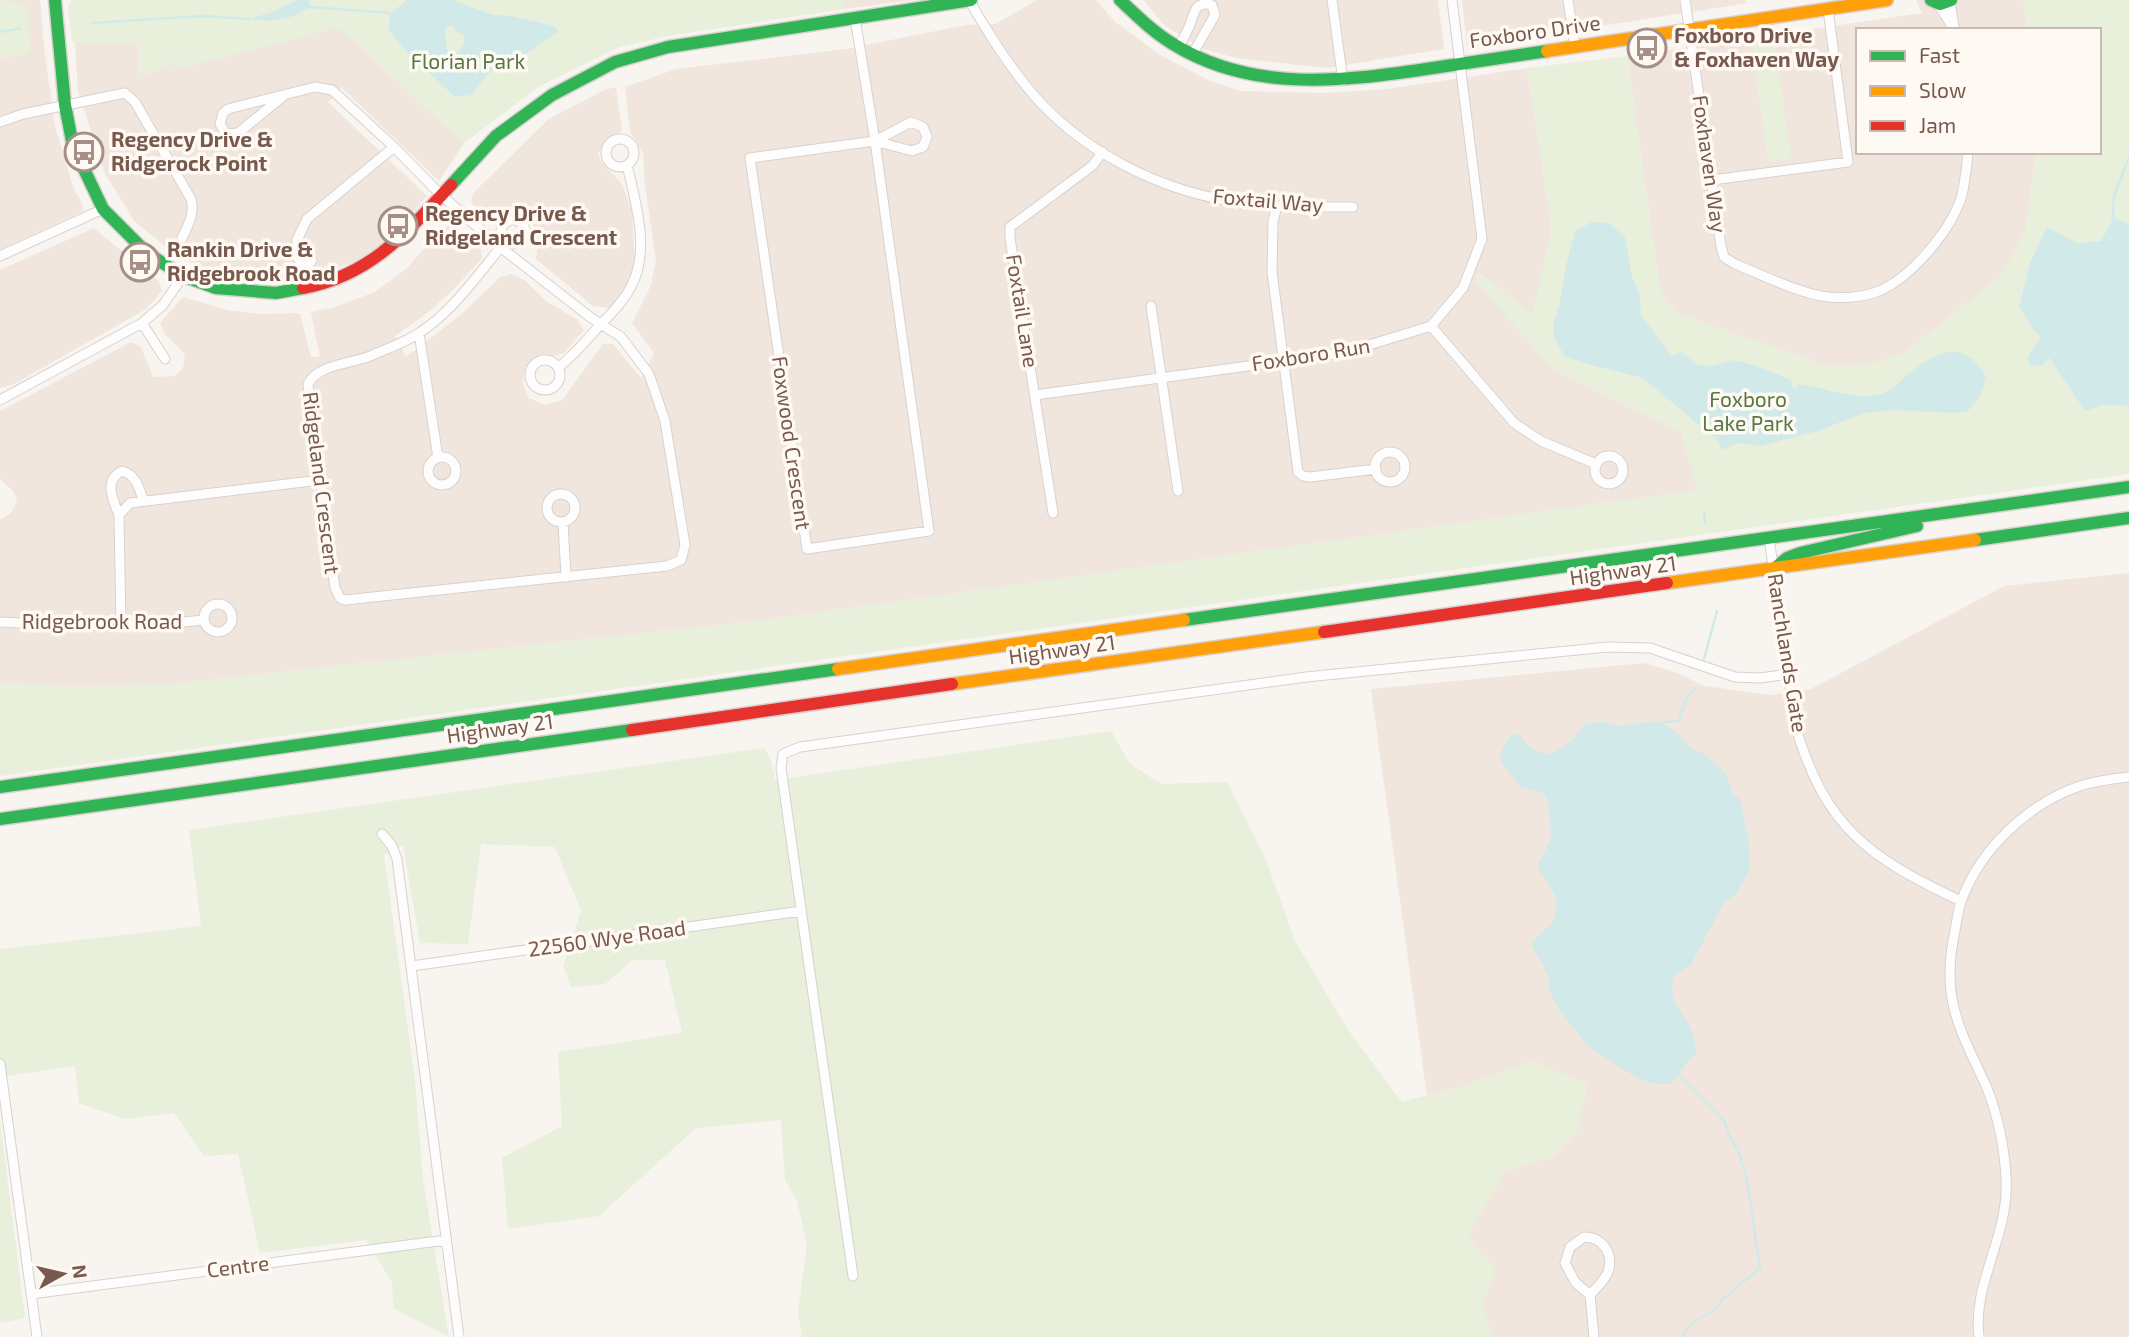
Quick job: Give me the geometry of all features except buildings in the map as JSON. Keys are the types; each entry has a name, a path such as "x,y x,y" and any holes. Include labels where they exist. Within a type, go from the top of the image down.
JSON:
{"main road":[{"path":"55,0 65,105 73,146 103,209 147,253 183,276 216,288 247,292 292,291 325,284 358,270 389,249 496,136 552,95 615,62 668,47 970,0"},
{"name":"Foxboro Drive","path":"1120,0 1136,18 1192,55 1233,72 1299,82 1343,81 1887,0"},
{"name":"Highway 21","path":"0,787 2129,487"},
{"path":"1774,569 1800,552 1919,525 1962,511"},
{"name":"Highway 21","path":"0,819 2129,518"}],"street":[{"name":"Foxtail Way","path":"970,0 995,45 1033,94 1052,114 1102,152 1151,178 1230,201 1277,206 1353,208"},
{"path":"1332,0 1343,81"},
{"path":"1452,0 1482,239 1464,288 1432,326 1514,423 1541,441 1596,464"},
{"path":"1568,0 1575,46"},
{"name":"Foxhaven Way","path":"1685,0 1724,257 1735,264 1821,296 1850,298 1879,291 1902,277 1925,256 1951,222 1961,196 1968,154"},
{"path":"1943,1 1954,28"},
{"path":"1178,48 1195,7 1207,2 1212,5 1215,15 1192,55"},
{"path":"1712,180 1848,162 1828,9"},
{"name":"Foxwood Crescent","path":"855,18 874,141 929,531 807,548 750,158 874,141"},
{"name":"Ridgeland Crescent","path":"286,94 239,133 226,134 219,124 223,113 228,109 286,94 315,87 332,90 394,146 441,195 601,324 621,337 649,374 665,421 685,545 681,560 675,564 345,600 340,598 335,588 320,480 308,384 311,377 321,371 369,357 419,333 451,306 503,245"},
{"path":"0,122 125,93 135,102 191,199 194,208 182,238"},
{"path":"911,122 923,127 927,137 923,147 912,151 874,141 911,122"},
{"path":"297,240 307,219 394,146"},
{"name":"Foxtail Lane","path":"1053,513 1010,227 1092,166 1102,152"},
{"path":"558,368 581,349 630,290 640,260 638,213 627,165"},
{"path":"1277,206 1273,220 1272,272 1298,472 1310,477 1376,469"},
{"path":"0,256 103,209"},
{"path":"0,400 142,323 163,304 183,276"},
{"path":"1151,306 1178,491"},
{"path":"142,323 164,359"},
{"name":"Foxboro Run","path":"1035,395 1343,353 1432,326"},
{"path":"419,333 438,458"},
{"path":"121,626 119,515 111,489 114,474 121,471 130,473 143,499"},
{"path":"119,515 130,503 143,499 320,480"},
{"path":"563,523 566,577"},
{"name":"Ranchlands Gate","path":"1769,538 1796,728 1818,786 1836,814 1863,845 1900,871 1961,901"},
{"name":"Ridgebrook Road","path":"0,622 121,626 204,620"},
{"path":"853,1276 781,768 783,754 800,747 1306,677 1608,646 1650,648 1735,677 1760,678 1789,674"},
{"path":"1979,1337 1979,1302 2006,1209 2006,1177 2001,1135 1988,1090 1968,1048 1952,1001 1951,952 1961,901 1992,850 2015,824 2034,809 2075,788 2129,776"},
{"path":"382,834 392,846 397,859 459,1337"},
{"name":"22560 Wye Road","path":"412,966 802,911"},
{"path":"0,1065 5,1144 37,1337"},
{"path":"1590,1295 1607,1275 1610,1261 1604,1244 1593,1237 1584,1237 1570,1247 1565,1263 1575,1282 1590,1295 1594,1337"},
{"name":"Centre","path":"31,1294 446,1240"}],"shaded area":[{"path":"0,0 40,0 55,126 83,211 0,250"},
{"path":"843,0 914,0 844,9"},
{"path":"1037,0 1096,0 1115,22 1162,56 1208,80 1240,91 1326,93 1387,89 1527,68 1552,229 1533,315 1479,273 1553,369 1681,432 1698,490 757,621 170,684 78,687 0,682 0,520 11,513 17,502 13,491 0,479 0,411 131,342 141,347 153,377 175,376 183,368 185,355 165,334 160,323 183,297 228,310 259,314 300,313 311,357 320,357 311,312 335,307 375,292 406,269 434,237 449,225 480,245 482,258 449,294 395,336 406,357 463,313 500,277 512,274 524,280 546,301 578,320 584,330 563,354 536,359 525,367 523,385 529,398 545,405 562,400 603,344 613,344 641,378 654,353 632,323 651,285 656,259 645,186 643,152 630,132 625,87 676,69 846,49 966,25 996,24"},
{"path":"1143,0 1438,0 1444,49 1326,68 1236,58 1203,49 1165,26"},
{"path":"1462,0 1745,0 1746,3 1768,0 1467,47"},
{"path":"1916,0 2023,0 2028,28 1856,28 1856,154 2036,154 2026,229 2004,274 1905,353 1867,366 1824,365 1678,314 1660,291 1627,56 1922,13"},
{"path":"338,27 464,143 439,181 342,88 328,102 427,196 391,239 355,261 308,280 280,282 245,279 197,266 166,247 135,222 105,174 78,91 75,43 138,44 139,72 176,61 179,68"},
{"path":"616,87 622,131 608,140 598,154 602,163 622,184 632,211 635,266 625,291 610,308 593,306 536,259 538,240 533,224 522,214 507,215 496,222 484,218 471,202 473,193 549,119 604,90"},
{"path":"94,228 159,282 162,291 146,309 14,384 0,388 0,270"},
{"path":"2129,573 2129,1337 1460,1337 1371,689 1644,663 1672,671 1705,686 1771,695 1811,689 2004,586"}],"green space":[{"path":"0,0 28,5 30,53 0,59"},
{"name":"Florian Park","path":"71,0 843,0 844,9 667,36 617,48 540,86 464,143 338,27 179,68 176,62 144,76 139,72 138,44 72,41 68,7"},
{"name":"Foxboro Lake Park","path":"2023,0 2129,0 2129,224 2113,218 2101,241 2077,243 2030,263 2019,306 2033,330 2041,337 2027,358 2049,358 2085,411 2103,405 2129,406 2129,474 0,776 0,682 78,687 170,684 757,621 1697,490 1681,432 1553,369 1475,281 1478,273 1533,314 1552,229 1527,68 1627,56 1660,291 1678,314 1824,365 1867,366 1905,353 2004,274 2026,229 2036,154 2101,154 2101,28 2028,28"},
{"path":"1774,35 1791,159 1768,162 1751,38"},
{"path":"1111,731 1130,764 1161,784 1227,782 1266,860 1295,941 1346,1027 1402,1102 1466,1085 1532,1061 1588,1084 1577,1132 1552,1158 1505,1171 1468,1236 1496,1271 1483,1303 1492,1337 802,1337 798,1312 807,1245 797,1200 785,1181 781,1120 696,1128 599,1216 508,1229 502,1158 562,1126 558,1052 682,1033 665,960 633,960 605,984 571,987 563,966 581,911 555,847 481,844 468,944 420,943 403,845 384,855 415,1080 423,1180 449,1337 393,1308 392,1282 366,1240 260,1253 238,1154 204,1156 174,1113 125,1119 79,1103 75,1066 0,1077 0,949 201,926 189,830 764,748 771,760 775,780"},
{"path":"0,1120 25,1318 0,1323"}],"water":[{"path":"298,0 310,0 309,7 296,15 265,21 249,19 272,12"},
{"path":"407,0 453,0 493,15 512,16 554,26 558,32 524,55 501,59 471,95 455,97 405,50 388,29 391,13","holes":["448,26 453,26 458,33 463,34 465,42 458,52 453,54 447,49 445,30"]},
{"path":"2113,218 2129,224 2129,406 2103,405 2085,411 2049,358 2042,365 2030,366 2027,358 2041,337 2033,330 2019,306 2030,263 2047,227 2077,243 2101,241"},
{"path":"1592,222 1609,223 1625,237 1632,277 1640,296 1641,315 1672,356 1681,352 1698,365 1712,366 1733,360 1754,365 1791,380 1792,388 1798,387 1799,384 1870,396 1885,392 1932,358 1952,352 1961,353 1978,365 1986,377 1981,394 1968,411 1954,413 1894,410 1864,413 1818,431 1760,446 1737,443 1722,450 1718,441 1643,378 1564,356 1554,337 1553,324 1575,231"},
{"path":"1603,722 1618,726 1647,722 1663,724 1677,733 1692,749 1703,753 1726,774 1733,794 1741,801 1749,844 1749,872 1734,896 1724,903 1690,966 1674,975 1674,998 1691,1030 1696,1055 1688,1061 1671,1084 1656,1084 1639,1079 1592,1050 1560,1012 1548,988 1549,977 1531,944 1551,924 1556,908 1554,894 1537,867 1551,838 1548,800 1543,793 1521,788 1500,760 1502,752 1507,740 1518,733 1536,751 1554,752 1570,742 1586,723"}],"waterway":[{"path":"309,7 391,13"},
{"path":"92,23 202,16 249,19"},
{"path":"0,32 21,28"},
{"path":"2113,218 2114,196 2129,157"},
{"path":"1704,513 1705,523"},
{"path":"1704,659 1717,611"},
{"path":"1654,723 1679,721 1687,697 1695,688"},
{"path":"1677,1073 1724,1120 1738,1150 1747,1179 1760,1268 1723,1299 1712,1312 1696,1320 1683,1337"}],"traffic: fast":[{"path":"55,0 65,105 73,146 103,209 147,253 183,276 216,288 276,293 303,288"},
{"path":"451,185 496,136 552,95 615,62 668,47 971,0"},
{"path":"1120,0 1173,44 1233,70 1265,76 1296,79 1361,77 1547,51"},
{"path":"1931,0 1940,4 1951,0"},
{"path":"1184,620 2129,487"},
{"path":"1975,540 2129,518"},
{"path":"1774,569 1787,558 1800,553 1917,526"},
{"path":"0,787 838,669"},
{"path":"0,819 632,730"}],"traffic: slow":[{"path":"1547,51 1887,0"},
{"path":"1667,583 1975,540"},
{"path":"838,669 1184,620"},
{"path":"952,684 1324,632"}],"traffic: jam":[{"path":"303,288 327,282 368,263 403,235 451,185"},
{"path":"1324,632 1667,583"},
{"path":"632,730 952,684"}],"place":[{"name":"Foxboro Drive & Foxhaven Way","path":"1647,48"},
{"name":"Regency Drive & Ridgerock Point","path":"84,152"},
{"name":"Regency Drive & Ridgeland Crescent","path":"398,226"},
{"name":"Rankin Drive & Ridgebrook Road","path":"140,262"}]}
